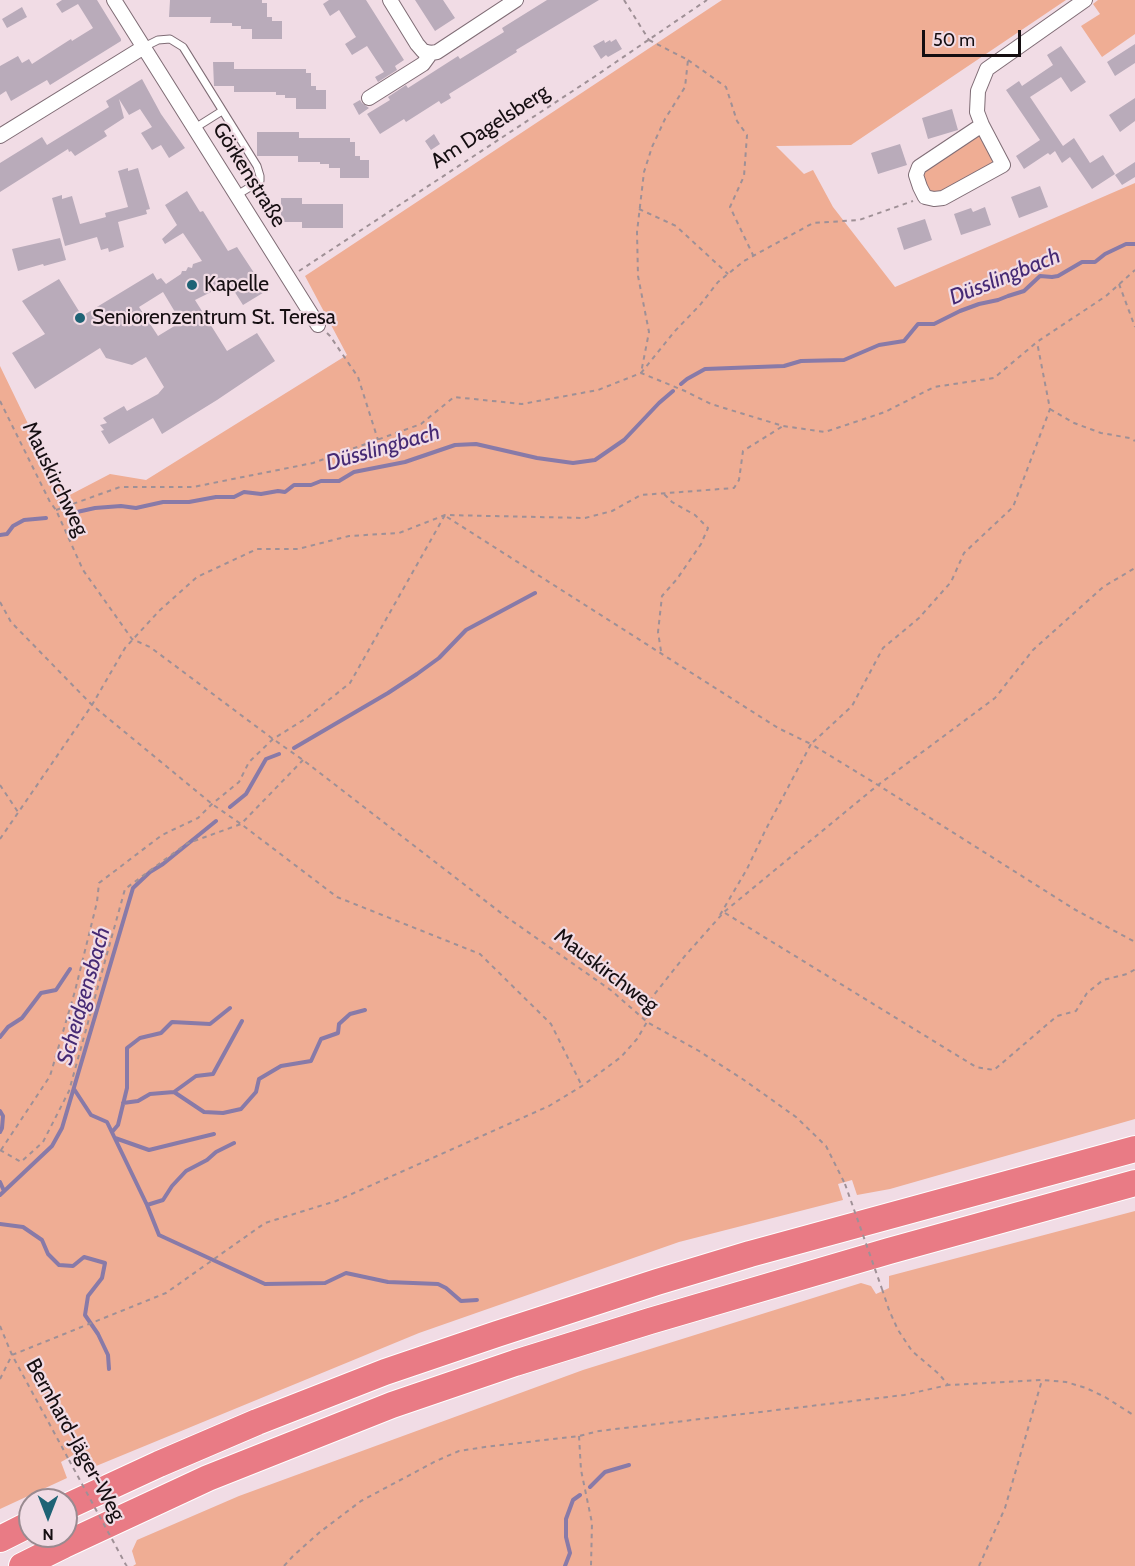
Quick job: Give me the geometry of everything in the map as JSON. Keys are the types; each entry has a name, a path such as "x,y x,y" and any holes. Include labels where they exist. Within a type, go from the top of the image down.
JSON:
{"highway":[{"path":"78,1501 257,1422 385,1372 497,1334 750,1254 1135,1149"},
{"path":"22,1566 208,1478 403,1401 650,1321 889,1251 1135,1183"},
{"path":"0,1539 18,1530"}],"street":[{"name":"Görkenstraße","path":"114,0 318,326"},
{"path":"390,0 417,44 423,51 431,53 437,52 516,0"},
{"path":"981,125 919,167 916,175 925,197 934,200 943,198 1003,165 981,125 977,112 978,91 987,69 1085,0"},
{"path":"0,136 144,47"},
{"path":"369,98 423,64 431,53"}],"lane":[{"path":"144,47 158,40 170,39 183,47 261,176 261,181 237,195"},
{"path":"195,128 222,111"}],"path":[{"path":"624,0 649,40 688,60 726,87 737,121 747,135 744,176 730,207 753,256"},
{"name":"Am Dagelsberg","path":"288,277 649,40 706,0"},
{"path":"641,373 648,332 638,276 637,231 644,172 651,147 685,87 688,60"},
{"path":"56,510 120,487 193,487 313,463 421,424 454,397 522,404 598,390 641,373 717,282 753,256 813,223 859,220 925,197"},
{"path":"639,209 676,226 728,274"},
{"path":"641,373 711,404 783,426 825,432 885,412 934,387 994,378 1037,342 1106,296 1135,270"},
{"path":"1119,284 1135,327"},
{"path":"318,326 330,336 358,377 378,440"},
{"path":"717,921 747,869 811,744 852,706 883,648 919,618 951,582 964,553 1013,507 1050,409 1037,342"},
{"name":"Mauskirchweg","path":"0,401 56,510 83,570 132,639 150,647 303,760 505,916 612,992 647,1022 699,1051 796,1117 826,1146 845,1184 898,1330 912,1351 939,1374 948,1385"},
{"path":"1050,409 1074,423 1101,433 1135,441"},
{"path":"0,839 92,705 125,648 159,611 197,577 257,549 298,549 349,536 399,533 445,515 585,518 612,511 641,495 735,488 739,480 743,451 783,426"},
{"path":"661,653 658,632 663,596 702,544 708,528 695,515 672,502 664,494"},
{"path":"445,515 778,728 811,744 1074,909 1135,942"},
{"path":"303,760 241,824 186,844 125,889 69,1091 43,1142 21,1162 0,1150 50,1076 75,991 97,902 99,883 162,835 198,818 239,782 249,762 273,739 305,719 350,683 445,515"},
{"path":"0,1379 12,1355 166,1293 265,1223 336,1201 549,1106 582,1086 621,1057 637,1039 647,1022 646,1011 653,996 724,912 878,785 995,698 1033,650 1103,587 1135,568"},
{"path":"0,602 11,622 92,705 212,804 337,897 480,954 551,1023 582,1086"},
{"path":"0,785 18,812"},
{"path":"724,912 976,1067 994,1070 1057,1017 1076,1011 1086,993 1103,980 1127,974 1135,968"},
{"name":"Bernhard-Jäger-Weg","path":"0,1326 12,1355 127,1565"},
{"path":"979,1566 1005,1508 1042,1380"},
{"path":"284,1566 320,1532 361,1501 459,1451 610,1430 904,1395 948,1385 1042,1380 1066,1382 1086,1388 1135,1416"},
{"path":"579,1436 581,1470 593,1533 591,1566"}],"shaded area":[{"path":"722,0 1066,0 851,145 776,146 804,174 813,170 833,207 895,287 1135,183 1135,1119 890,1189 857,1195 852,1180 838,1184 843,1200 679,1242 419,1333 84,1471 75,1454 61,1462 67,1478 45,1488 18,1488 18,1501 0,1509 0,366 64,498 110,474 146,480 347,355 305,276"},
{"path":"1098,0 1135,0 1135,34 1102,57 1081,26 1100,14 1093,4"},
{"path":"980,133 995,157 989,167 942,193 929,191 922,176 924,169"},
{"path":"1135,1211 1135,1566 133,1566 136,1564 132,1551 137,1540 239,1496 583,1370 861,1283 871,1286 876,1294 889,1288 889,1276"}],"building":[{"path":"62,0 97,0 121,41 50,85 47,80 11,101 6,91 0,95 0,66 18,56 22,63 29,59 32,64 93,28 78,4 62,13 56,4"},
{"path":"170,0 262,0 262,3 267,3 267,17 272,17 272,21 282,21 282,39 252,39 252,29 241,29 241,26 232,26 232,23 210,23 211,17 169,17"},
{"path":"329,0 366,0 404,60 395,66 397,70 378,82 375,77 384,72 367,46 352,55 345,44 356,37 339,10 330,16 323,4"},
{"path":"415,0 443,0 455,18 435,31"},
{"path":"547,0 599,0 449,94 451,98 441,104 439,101 406,122 404,119 380,134 367,114 390,100 388,97 406,85 408,88 458,56 460,59 504,32 502,28"},
{"path":"22,7 27,17 7,28 2,19"},
{"path":"616,39 622,49 601,59 593,46 604,40 605,43"},
{"path":"1135,44 1135,63 1115,76 1107,62"},
{"path":"1061,46 1086,82 1071,92 1061,77 1030,97 1063,146 1074,138 1090,163 1103,155 1115,174 1092,189 1070,157 1062,163 1055,151 1024,169 1016,156 1040,140 1006,90 1019,81 1022,86 1053,65 1047,55"},
{"path":"213,62 234,62 234,69 306,69 306,73 311,73 311,86 316,86 316,90 326,90 326,109 296,109 296,98 285,98 285,95 276,95 276,92 234,92 234,86 214,86"},
{"path":"142,79 161,114 185,148 169,158 161,145 152,150 141,133 152,127 140,109 129,115 119,99 124,118 104,131 107,136 75,156 68,149 0,192 0,163 42,137 47,145 109,107 106,101"},
{"path":"1135,98 1135,121 1120,132 1109,115"},
{"path":"360,100 369,108 359,115 353,104"},
{"path":"952,109 958,130 928,139 922,118"},
{"path":"257,132 299,132 299,138 350,138 350,142 355,142 355,156 360,156 360,160 369,160 369,178 340,178 340,168 329,168 329,164 320,164 320,162 298,162 298,156 257,156"},
{"path":"434,134 440,144 431,150 425,141"},
{"path":"900,144 907,165 878,174 871,153"},
{"path":"1135,162 1135,177 1122,185 1115,175"},
{"path":"128,168 128,171 138,168 150,209 146,210 147,214 118,222 124,247 109,252 108,248 101,250 97,237 65,246 52,198 62,195 62,199 72,196 80,224 106,217 105,213 128,207 118,171"},
{"path":"1040,186 1048,207 1019,218 1011,197"},
{"name":"Seniorenzentrum St. Teresa","path":"187,191 200,212 203,211 228,251 237,247 266,291 243,305 229,283 195,300 227,351 257,333 275,361 162,434 153,418 109,444 101,431 104,430 100,425 107,423 103,418 124,406 127,411 158,394 164,387 146,357 132,365 106,358 100,348 35,389 12,353 45,334 22,301 59,279 82,316 153,273 157,280 161,278 166,284 182,271 186,271 188,267 192,268 193,264 202,261 183,233 165,244 162,239 177,225 165,205","holes":["163,292 181,322 158,336 139,307"]},
{"path":"281,198 302,198 302,204 343,204 343,228 302,228 302,222 281,222"},
{"path":"985,207 991,225 961,235 954,214 971,208 973,212"},
{"path":"925,219 932,240 904,250 897,228"},
{"path":"60,238 66,260 18,271 12,249"}],"waterway":[{"name":"Düsslingbach","path":"681,384 705,369 784,366 801,361 844,360 879,345 904,341 918,324 934,324 979,304 1024,291 1040,276 1058,276 1082,262 1095,262 1105,254 1126,244 1135,244"},
{"name":"Düsslingbach","path":"77,512 95,508 121,506 136,508 163,502 189,502 216,497 234,497 244,492 261,494 285,492 294,485 339,481 354,472 405,462 455,445 476,444 537,458 573,463 595,460 624,440 673,391"},
{"name":"Düsslingbach","path":"0,535 7,534 13,526 24,520 46,518"},
{"name":"Scheidgensbach","path":"294,748 417,674 439,658 466,630 535,593"},
{"name":"Scheidgensbach","path":"230,807 246,794 266,759 279,754"},
{"name":"Scheidgensbach","path":"0,1195 52,1146 62,1128 133,888 216,821"},
{"path":"0,1037 8,1027 22,1018 41,993 56,990 70,969"},
{"path":"112,1132 118,1125 127,1088 127,1048 140,1038 161,1033 172,1022 210,1024 230,1008"},
{"path":"174,1092 204,1112 223,1113 241,1109 256,1092 259,1079 281,1066 311,1061 321,1039 338,1033 339,1024 350,1014 365,1010"},
{"path":"123,1103 138,1101 150,1094 174,1092 196,1076 213,1074 242,1021"},
{"path":"74,1089 91,1115 107,1122 159,1235 265,1284 325,1283 346,1273 388,1282 438,1284 461,1301 477,1300"},
{"path":"0,1111 3,1116 0,1132"},
{"path":"115,1138 149,1150 214,1134"},
{"path":"147,1205 163,1200 186,1171 234,1143"},
{"path":"0,1182 4,1191"},
{"path":"0,1224 23,1227 42,1240 48,1254 59,1265 73,1266 84,1257 105,1263 102,1278 88,1296 85,1315 108,1355 109,1369"},
{"path":"590,1487 605,1472 629,1465"},
{"path":"565,1566 570,1553 566,1537 566,1519 573,1500 580,1495"}],"place":[{"name":"Kapelle","path":"192,285"},
{"name":"Seniorenzentrum St. Teresa","path":"80,318"}]}
